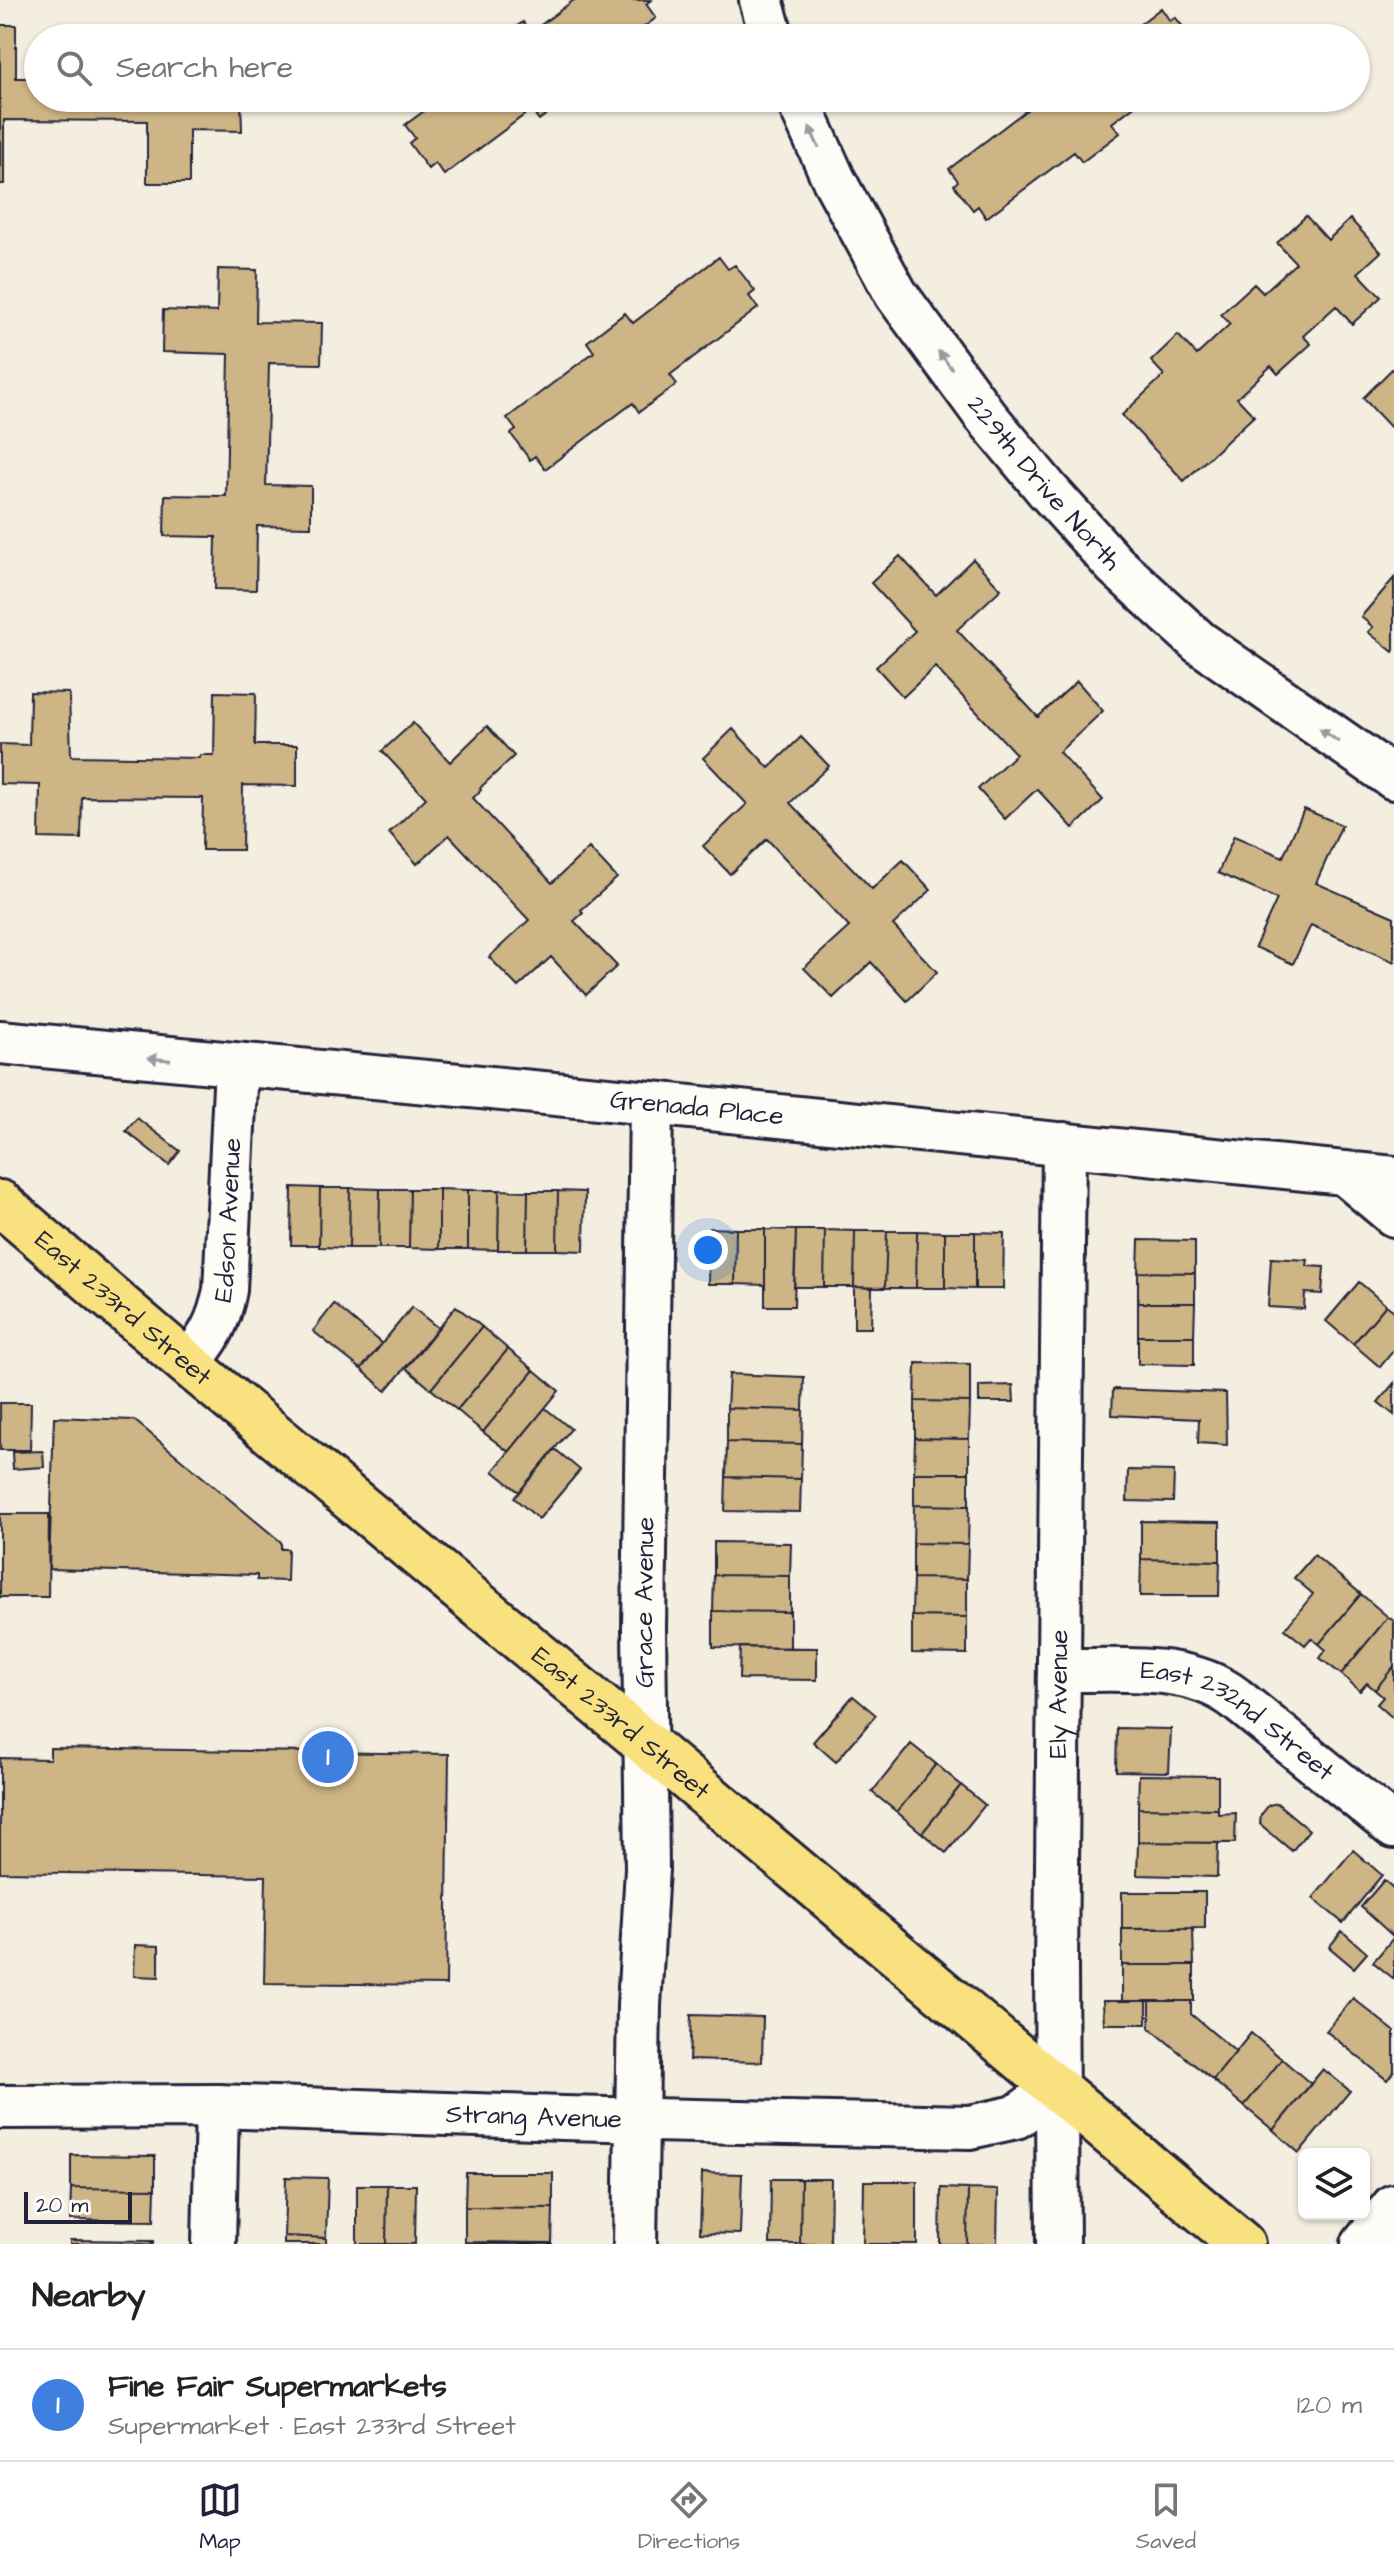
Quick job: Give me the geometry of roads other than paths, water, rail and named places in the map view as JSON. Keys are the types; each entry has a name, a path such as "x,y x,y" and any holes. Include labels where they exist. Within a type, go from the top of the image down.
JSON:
{"main road":[{"name":"East 233rd Street","path":"0,1203 187,1363 1242,2244"}],"street":[{"path":"761,0 768,24"},
{"name":"229th Drive North","path":"803,112 834,180 896,294 984,414 1048,491 1115,565 1199,642 1394,778"},
{"name":"Grenada Place","path":"0,1042 651,1103 1394,1178"},
{"name":"Edson Avenue","path":"187,1363 200,1350 217,1323 225,1290 236,1066"},
{"name":"Grace Avenue","path":"635,2244 647,1869 645,1743 651,1103"},
{"name":"Ely Avenue","path":"1058,2244 1056,2088 1064,1144"},
{"path":"1344,1173 1394,1215"},
{"name":"East 232nd Street","path":"1060,1670 1184,1674 1211,1682 1394,1827"},
{"name":"Strang Avenue","path":"0,2107 217,2106 970,2127 1016,2117 1056,2088"},
{"path":"214,2244 217,2106"},
{"path":"1364,2244 1394,2207"}],"place":[{"name":"Fine Fair Supermarkets","path":"328,1757"}]}
